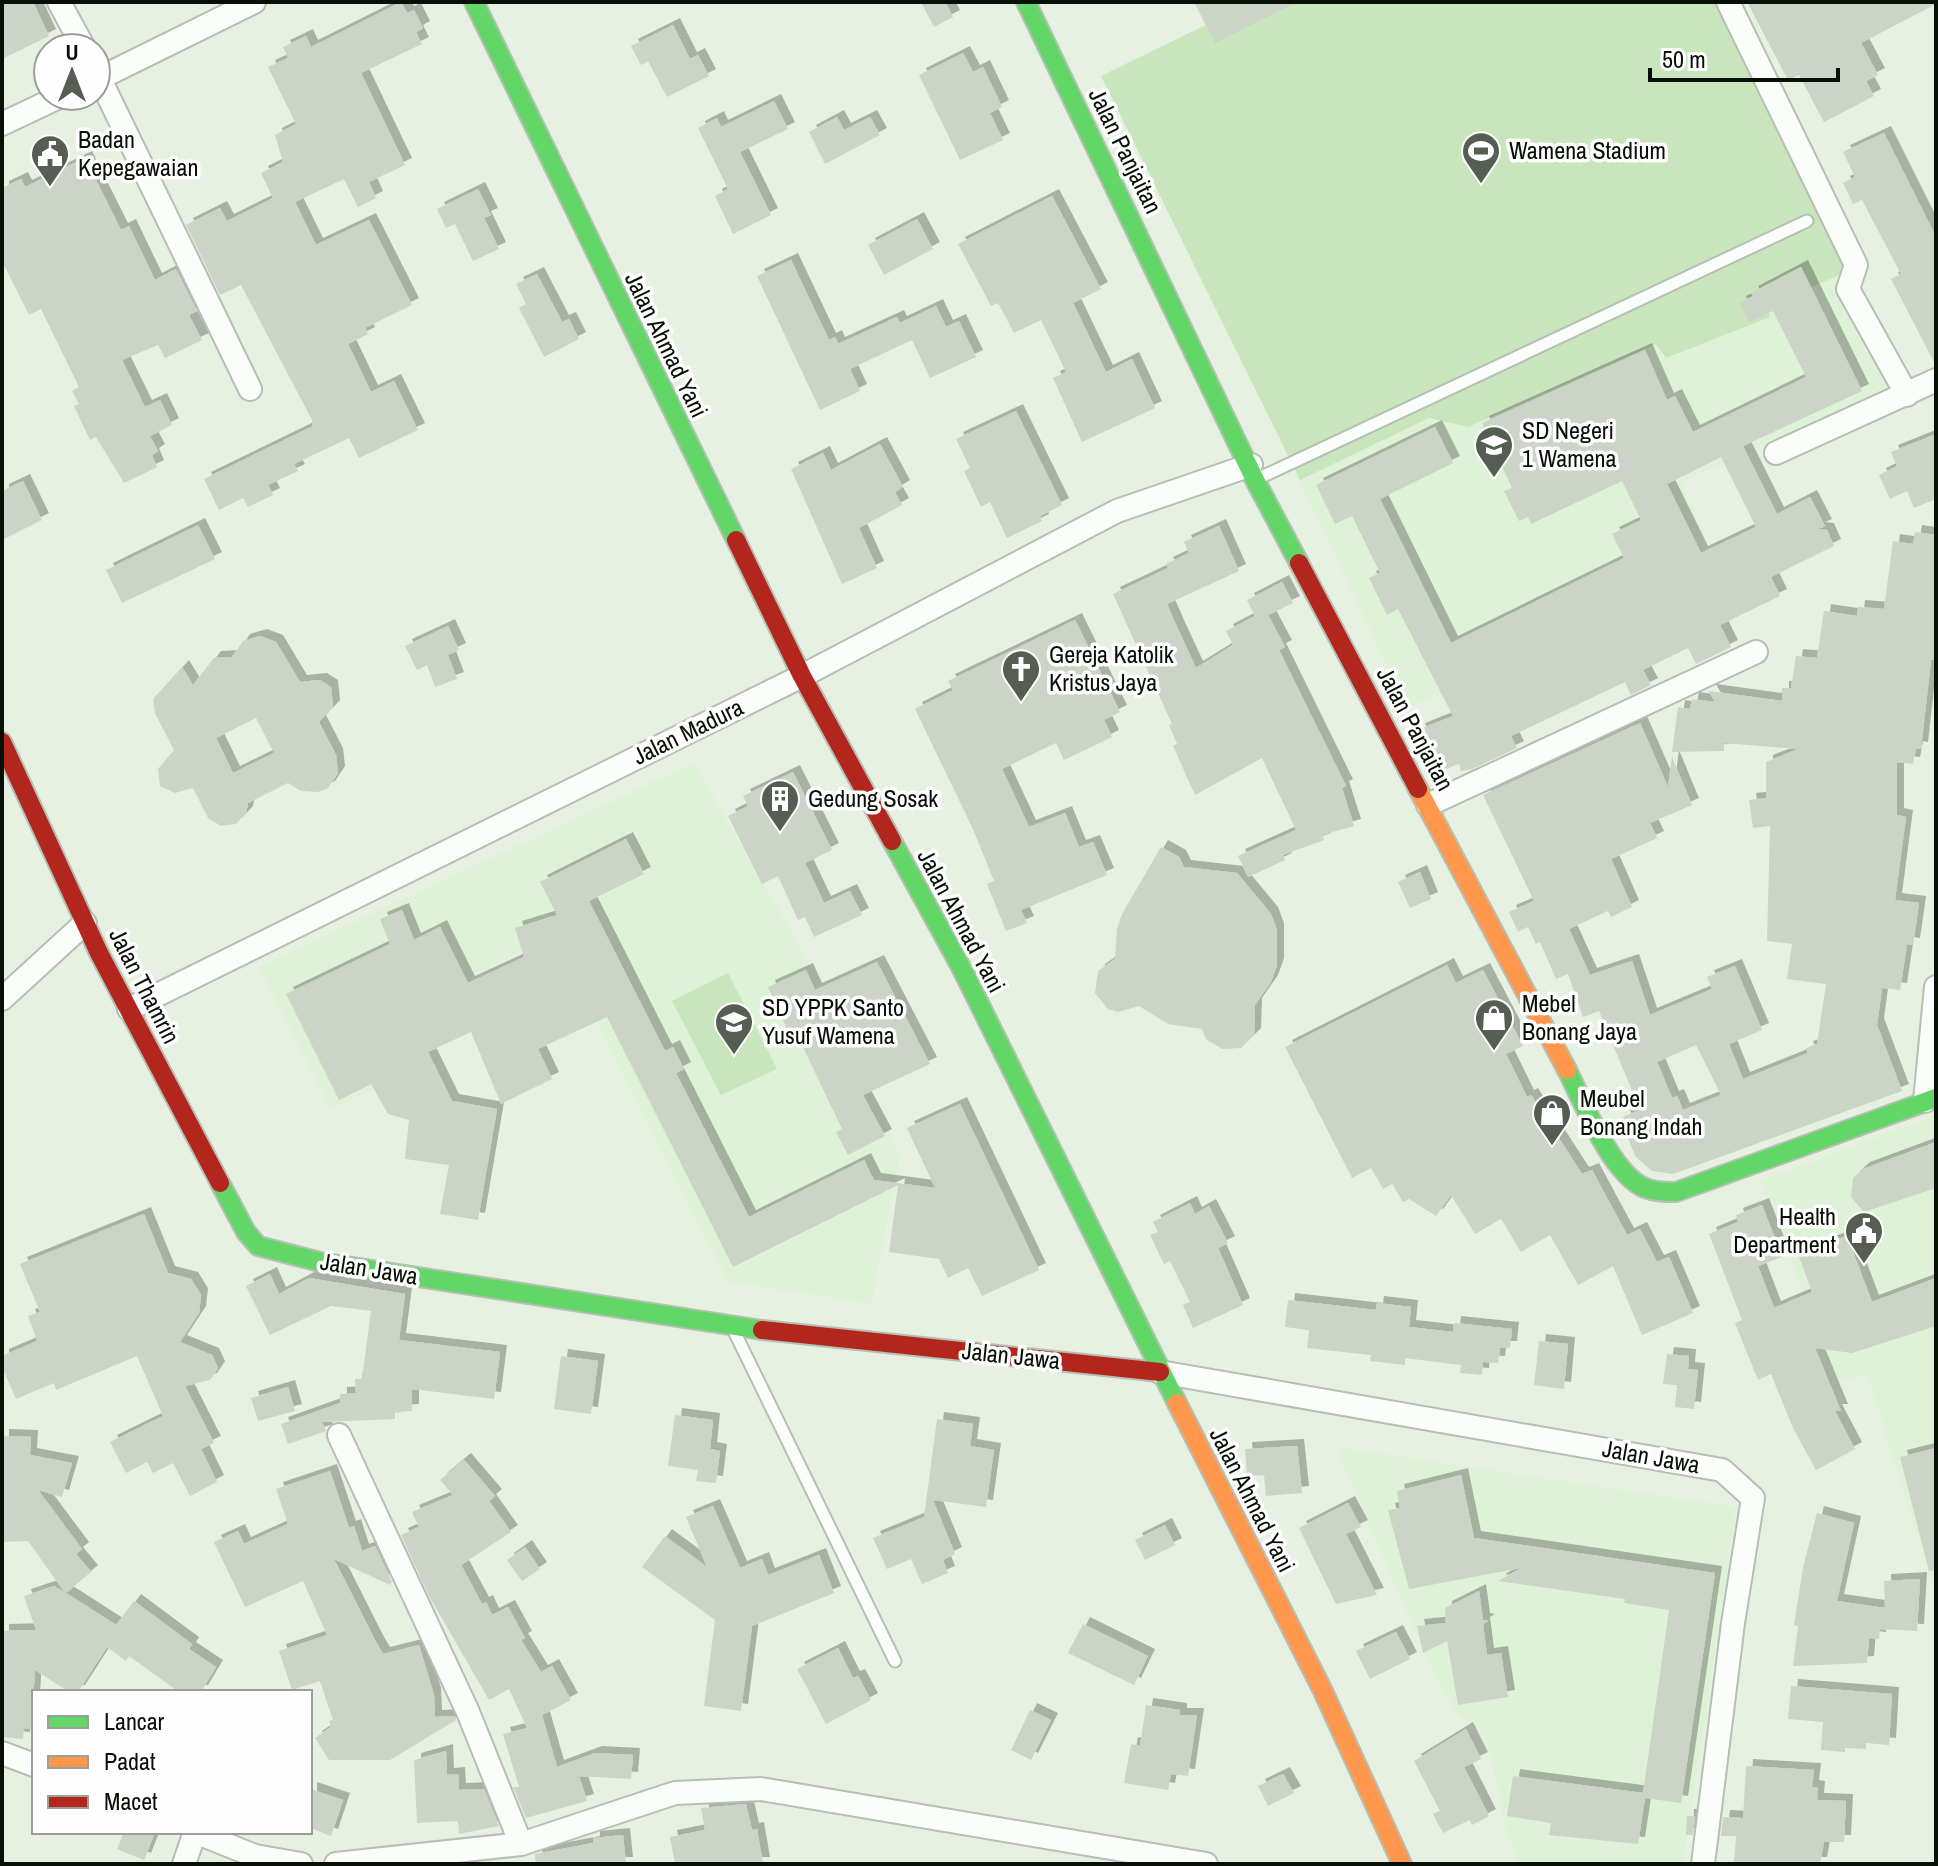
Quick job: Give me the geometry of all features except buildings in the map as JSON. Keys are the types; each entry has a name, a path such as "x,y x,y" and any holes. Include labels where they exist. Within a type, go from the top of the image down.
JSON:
{"street":[{"path":"59,2 75,32"},
{"path":"112,69 254,2"},
{"name":"Jalan Ahmad Yani","path":"474,2 802,676 962,969 1160,1372 1322,1689 1402,1864"},
{"name":"Jalan Panjaitan","path":"1026,2 1253,473 1612,1156 1638,1187 1652,1192 1676,1192 1930,1100"},
{"path":"1728,2 1856,265 1848,289 1907,395"},
{"path":"112,107 250,389"},
{"path":"2,124 32,110"},
{"path":"1776,453 1936,380"},
{"name":"Jalan Madura","path":"129,1009 802,676 1117,511 1253,473"},
{"path":"1428,805 1756,652"},
{"name":"Jalan Thamrin","path":"2,742 85,923 246,1232 258,1246"},
{"path":"2,999 85,923"},
{"path":"1930,1100 1936,987"},
{"name":"Jalan Jawa","path":"258,1246 320,1262 732,1327 1160,1372 1722,1470 1753,1498 1733,1623 1703,1864"},
{"path":"339,1435 468,1712 521,1844"},
{"path":"2,1753 32,1764"},
{"path":"336,1864 521,1844 675,1793 761,1789 1206,1864"},
{"path":"184,1864 194,1834"},
{"path":"200,1834 255,1856 301,1864"}],"lane":[{"path":"1253,473 1807,221"},
{"path":"732,1327 895,1661"}],"shaded area":[{"name":"Wamena Stadium","path":"1253,2 1717,2 1849,271 1767,306 1770,317 1666,358 1656,344 1468,427 1429,418 1300,480 1101,76"},
{"name":"SD Negeri 1 Wamena","path":"1826,256 1889,390 1680,482 1703,534 1648,562 1481,677 1407,708 1297,475 1435,410"},
{"name":"SD YPPK Santo Yusuf Wamena","path":"694,763 806,957 900,1155 871,1304 728,1281 554,936 369,1026 394,1078 331,1109 259,967"},
{"path":"728,973 777,1069 721,1095 672,1001"},
{"name":"Health Department","path":"1936,1115 1936,1594 1867,1374 1837,1382 1760,1181"},
{"path":"1336,1447 1736,1507 1683,1864 1520,1864 1504,1823 1491,1755 1481,1733 1455,1710 1426,1657"}],"traffic: fast":[{"path":"474,2 736,540"},
{"path":"1026,2 1255,480 1299,563"},
{"path":"892,841 962,969 1177,1403"},
{"path":"1567,1070 1599,1135 1621,1168 1645,1188 1660,1192 1676,1192 1936,1098"},
{"path":"220,1183 246,1232 258,1246 320,1262 762,1330"}],"traffic: slow":[{"path":"1418,789 1567,1070"},
{"path":"1177,1403 1322,1689 1402,1864"}],"traffic: jam":[{"path":"736,540 802,676 892,841"},
{"path":"1299,563 1418,789"},
{"path":"2,742 99,953 220,1183"},
{"path":"762,1330 1160,1372"}],"place":[{"name":"Wamena Stadium","path":"1481,185"},
{"name":"Badan Kepegawaian","path":"50,188"},
{"name":"SD Negeri 1 Wamena","path":"1494,479"},
{"name":"Gereja Katolik Kristus Jaya","path":"1021,703"},
{"name":"Gedung Sosak","path":"780,833"},
{"name":"Mebel Bonang Jaya","path":"1494,1052"},
{"name":"SD YPPK Santo Yusuf Wamena","path":"734,1056"},
{"name":"Meubel Bonang Indah","path":"1552,1147"},
{"name":"Health Department","path":"1864,1265"}]}
